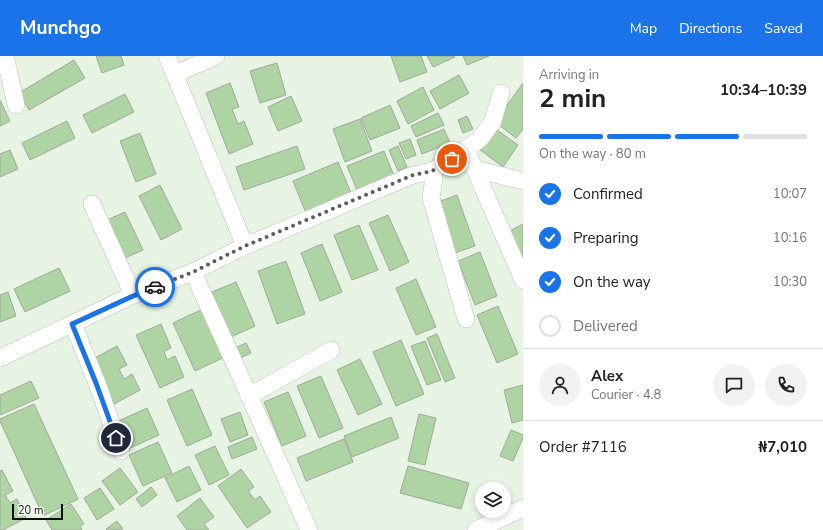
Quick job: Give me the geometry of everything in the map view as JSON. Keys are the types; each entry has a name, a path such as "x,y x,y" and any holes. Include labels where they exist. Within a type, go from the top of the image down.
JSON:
{"street":[{"path":"5,56 16,105"},
{"path":"167,56 245,246"},
{"path":"175,74 216,56"},
{"path":"0,358 133,296 193,272 245,246 413,175 432,171 466,150 480,139 493,121 501,93"},
{"path":"466,150 523,280"},
{"path":"475,169 523,181"},
{"path":"432,171 434,178 431,198 466,320"},
{"path":"92,204 133,296"},
{"path":"193,272 309,530"},
{"path":"72,324 121,451"},
{"path":"249,396 331,350"},
{"path":"476,530 523,508"}],"building":[{"path":"96,56 121,56 124,65 102,73"},
{"path":"391,56 421,56 427,72 400,82"},
{"path":"427,56 454,56 455,57 433,67"},
{"path":"463,56 489,56 467,65"},
{"path":"74,60 85,78 29,110 19,93"},
{"path":"277,63 286,95 260,103 250,71"},
{"path":"459,75 469,93 440,109 430,91"},
{"path":"230,83 239,107 232,109 238,124 244,121 253,144 229,154 206,93"},
{"path":"523,83 523,129 516,138 495,122"},
{"path":"423,87 434,110 408,124 397,101"},
{"path":"125,94 134,112 92,133 83,115"},
{"path":"291,96 302,121 278,131 268,107"},
{"path":"0,100 10,121 0,126"},
{"path":"390,105 400,128 370,140 361,118"},
{"path":"438,113 444,125 416,137 411,126"},
{"path":"467,116 473,129 463,133 458,120"},
{"path":"360,119 372,151 345,162 333,129"},
{"path":"67,121 75,138 30,160 22,143"},
{"path":"494,128 518,145 503,167 479,149"},
{"path":"444,129 450,143 422,154 417,140"},
{"path":"140,133 156,174 136,182 120,141"},
{"path":"410,139 416,155 406,159 399,143"},
{"path":"297,146 305,169 244,190 236,167"},
{"path":"398,146 407,167 398,171 389,150"},
{"path":"10,150 18,169 0,177 0,154"},
{"path":"384,151 394,176 357,190 347,166"},
{"path":"338,162 351,193 306,213 293,181"},
{"path":"160,185 182,229 161,240 139,196"},
{"path":"457,195 475,246 452,254 435,203"},
{"path":"125,212 143,250 125,258 107,220"},
{"path":"388,215 409,262 390,271 369,223"},
{"path":"523,224 523,267 506,233"},
{"path":"359,225 378,270 352,280 334,235"},
{"path":"322,244 342,292 320,301 301,253"},
{"path":"480,252 497,296 475,305 458,261"},
{"path":"286,261 305,314 277,324 258,271"},
{"path":"59,268 70,291 25,312 14,289"},
{"path":"416,279 436,327 416,335 396,288"},
{"path":"236,282 255,326 231,337 212,292"},
{"path":"8,292 16,316 0,322 0,295"},
{"path":"498,306 518,354 497,363 477,315"},
{"path":"207,307 229,355 195,371 173,323"},
{"path":"161,324 171,348 164,351 167,360 175,356 184,377 160,388 136,335"},
{"path":"437,334 455,378 445,382 427,338"},
{"path":"401,340 424,394 396,406 373,352"},
{"path":"425,341 441,380 427,385 411,346"},
{"path":"246,343 251,353 238,359 233,349"},
{"path":"117,346 127,365 119,369 124,379 132,374 140,390 114,404 91,360"},
{"path":"360,359 382,404 358,415 337,370"},
{"path":"321,376 343,428 319,438 297,386"},
{"path":"31,381 39,398 0,415 0,395"},
{"path":"523,385 523,420 512,423 504,390"},
{"path":"192,389 212,435 187,446 167,400"},
{"path":"288,392 306,436 282,446 264,402"},
{"path":"34,404 78,499 43,516 0,421 0,419"},
{"path":"147,408 159,435 128,449 116,422"},
{"path":"240,412 248,435 230,442 221,419"},
{"path":"419,414 436,418 425,465 408,461"},
{"path":"391,417 399,438 352,457 344,436"},
{"path":"511,430 523,435 513,461 500,456"},
{"path":"252,437 257,449 232,459 228,447"},
{"path":"344,439 353,462 306,481 297,458"},
{"path":"158,442 172,473 143,486 129,455"},
{"path":"215,446 229,475 209,485 195,455"},
{"path":"189,466 201,490 177,502 165,478"},
{"path":"408,466 469,483 461,509 400,493"},
{"path":"120,468 138,492 120,505 102,481"},
{"path":"241,469 254,487 248,491 255,500 260,496 271,512 247,528 218,486"},
{"path":"2,470 13,491 5,495 10,503 17,499 26,518 3,530 0,530 0,471"},
{"path":"151,487 157,495 142,507 136,499"},
{"path":"100,488 114,509 97,520 84,498"},
{"path":"200,498 214,517 204,524 209,530 187,530 177,516"},
{"path":"71,504 84,524 80,526 82,530 52,530 46,520"},
{"path":"117,521 123,529 106,529"}],"way so far":[{"path":"155,287 193,272 245,246 413,175 432,171 452,159"}],"route":[{"path":"116,438 72,324 155,287"}]}
